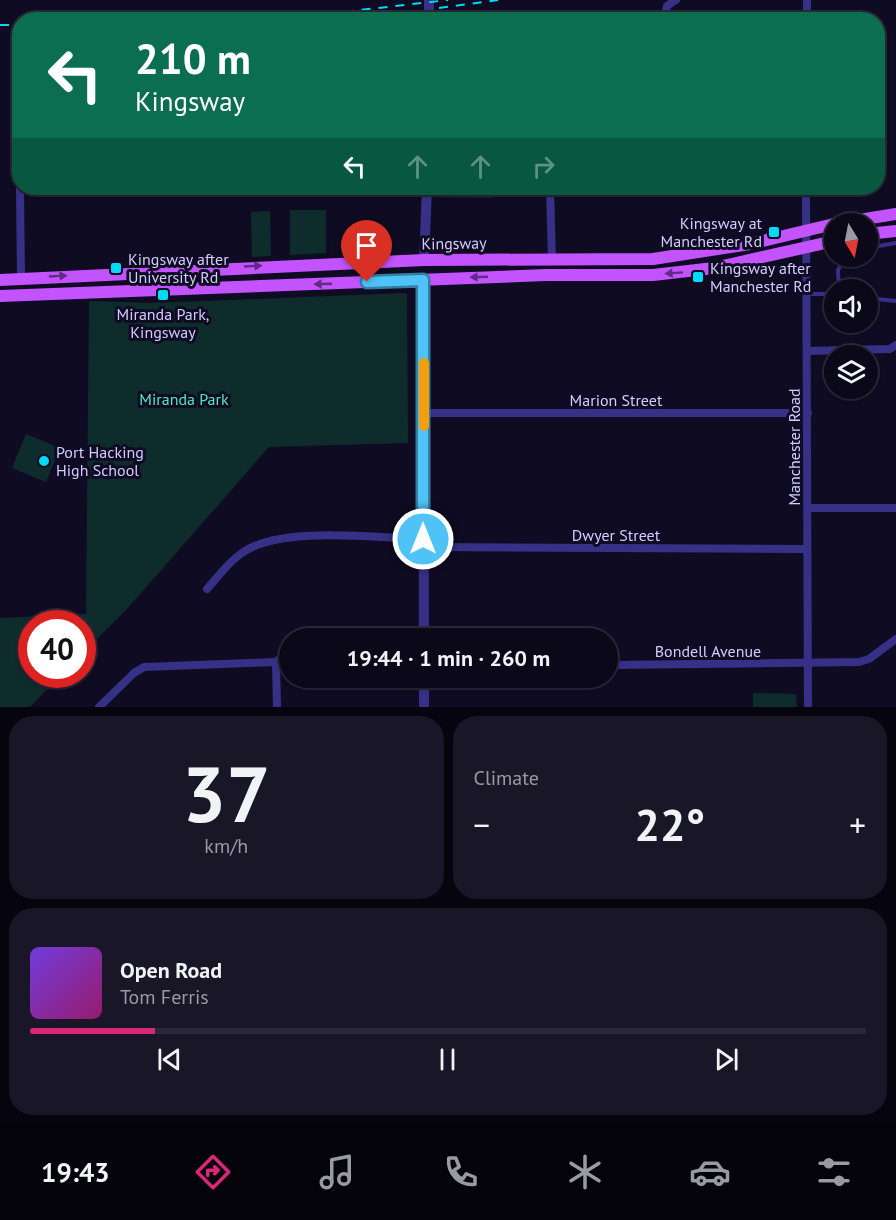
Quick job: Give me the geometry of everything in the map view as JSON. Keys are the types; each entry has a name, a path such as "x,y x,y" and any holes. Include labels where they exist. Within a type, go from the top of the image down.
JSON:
{"main road":[{"name":"Kingsway","path":"878,217 896,214"},
{"name":"Kingsway","path":"0,280 424,260 653,260 693,255 824,226"},
{"path":"878,233 896,231"},
{"path":"0,296 687,272 824,243"},
{"path":"423,280 424,260"},
{"path":"21,278 22,294"}],"street":[{"path":"666,12 667,6 676,0"},
{"path":"20,195 21,278"},
{"path":"424,260 427,195"},
{"path":"550,195 552,260"},
{"name":"Manchester Road","path":"806,195 808,707"},
{"path":"423,280 424,628"},
{"path":"807,351 890,349 896,345"},
{"name":"Marion Street","path":"424,413 808,413"},
{"path":"808,508 896,508"},
{"name":"Dwyer Street","path":"207,589 242,553 271,539 294,537 423,543 807,549"},
{"name":"Bondell Avenue","path":"618,665 864,661 896,639"},
{"path":"99,707 134,673 144,668 276,662 279,659"},
{"path":"276,662 277,707"},
{"path":"424,688 424,707"}],"lane":[{"path":"878,246 896,243"},
{"path":"808,294 824,294"},
{"path":"878,299 896,301"}],"green space":[{"path":"427,195 492,195 492,198 427,197"},
{"path":"290,210 326,210 326,253 290,255"},
{"path":"270,211 271,256 252,257 251,212"},
{"name":"Miranda Park","path":"407,293 408,443 269,447 127,609 96,640 96,610 86,610 89,301 150,303"},
{"path":"26,434 60,448 46,482 12,468"},
{"name":"Miranda Park","path":"18,617 18,688 48,688 30,707 0,707 0,618"},
{"path":"753,693 796,694 797,707 753,707"}],"railway":[{"path":"343,12 448,0"},
{"path":"439,8 498,0"},
{"path":"0,25 12,25"}],"slow traffic":[{"path":"424,363 424,426"}],"place":[{"name":"Kingsway at Manchester Rd","path":"774,232"},
{"name":"Kingsway after University Rd","path":"116,268"},
{"name":"Kingsway after Manchester Rd","path":"698,277"},
{"name":"Miranda Park, Kingsway","path":"163,295"},
{"name":"Port Hacking High School","path":"44,461"}],"route":[{"path":"367,282 423,280 423,539"}]}
